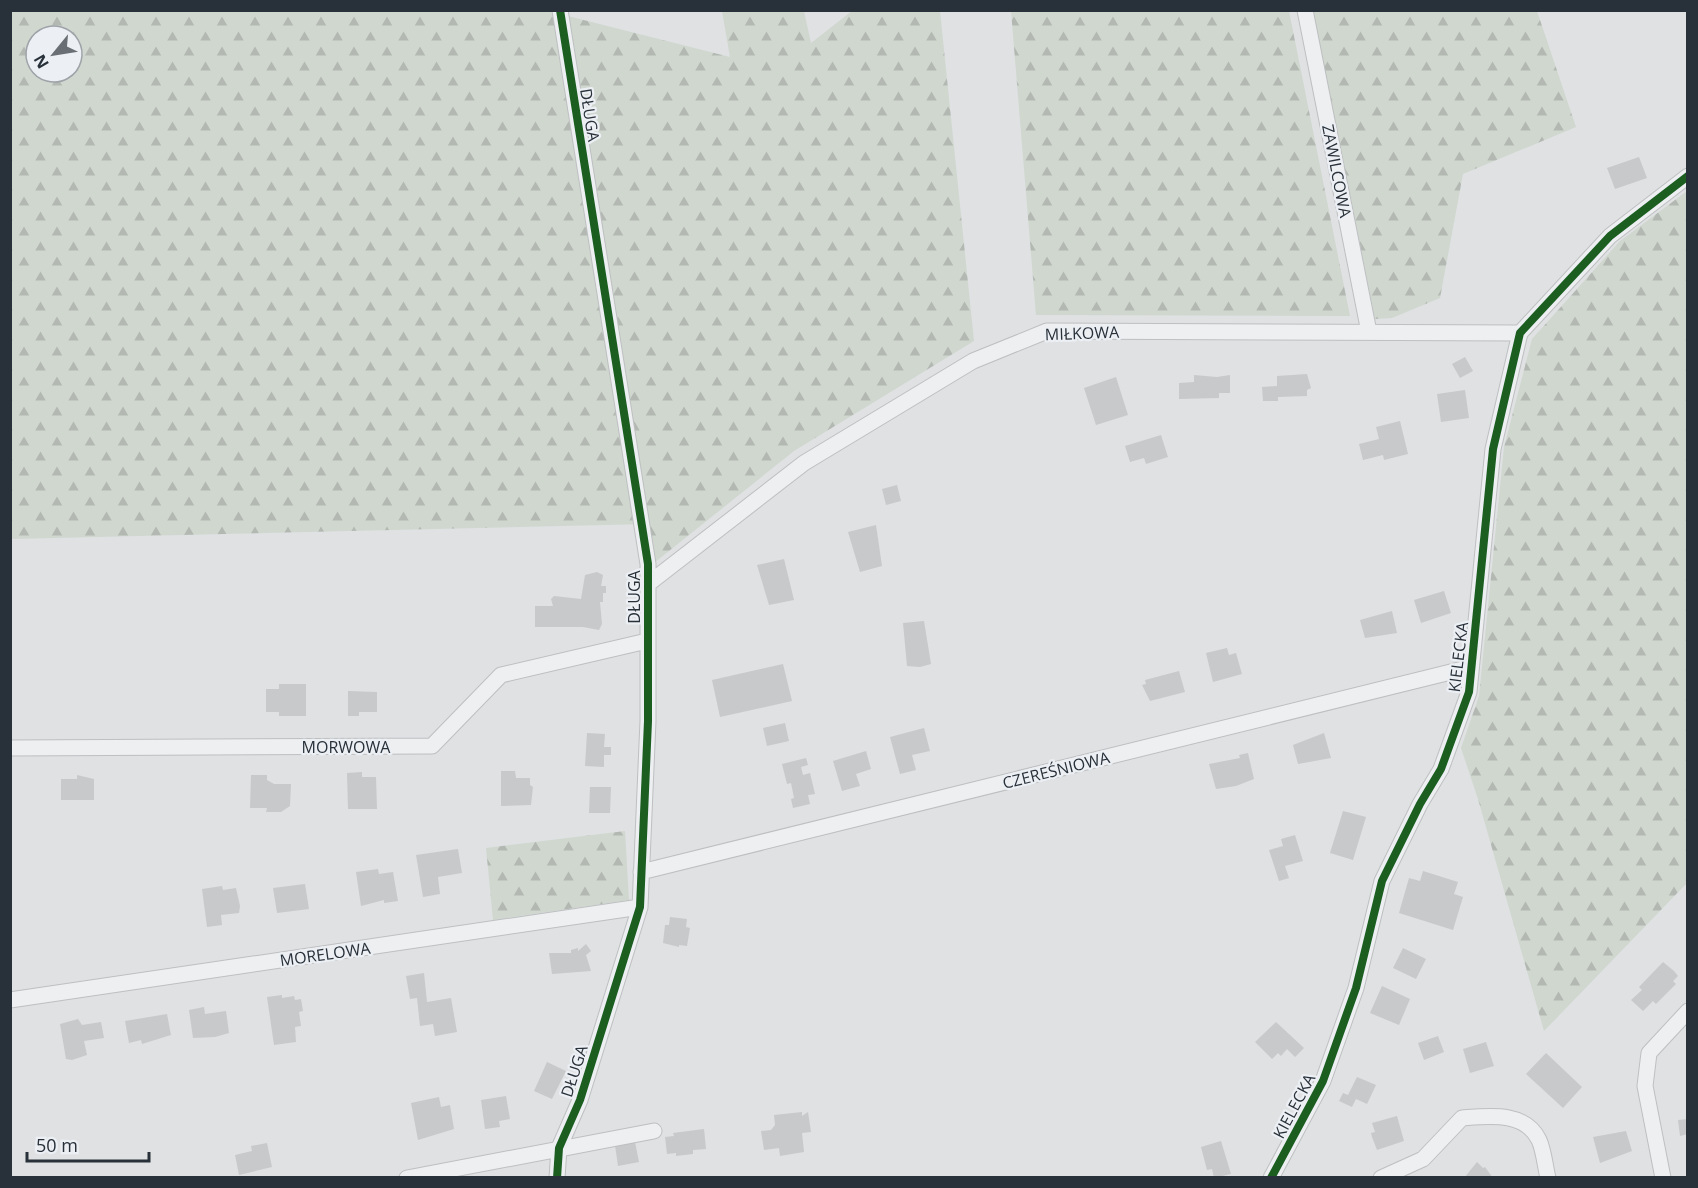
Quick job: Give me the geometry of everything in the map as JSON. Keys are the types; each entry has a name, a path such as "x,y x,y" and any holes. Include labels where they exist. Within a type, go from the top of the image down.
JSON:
{"street":[{"name":"DŁUGA","path":"557,1178 559,1148 580,1100 639,907 648,721 648,584 644,535 560,10"},
{"name":"ZAWILCOWA","path":"1305,10 1369,332"},
{"name":"KIELECKA","path":"1271,1178 1323,1081 1356,988 1382,882 1420,804 1441,770 1469,692 1493,449 1520,333 1610,236 1688,176"},
{"name":"MIŁKOWA","path":"648,584 804,463 973,361 1047,331 1520,333"},
{"name":"MORWOWA","path":"10,748 432,746 501,675 647,641"},
{"name":"CZEREŚNIOWA","path":"641,872 1471,667"},
{"name":"MORELOWA","path":"10,1000 639,907"},
{"path":"1662,1178 1645,1086 1649,1053 1688,1011"},
{"path":"1381,1178 1423,1159 1462,1118 1494,1115 1523,1122 1538,1140 1548,1178"},
{"path":"407,1178 654,1131"}],"green space":[{"path":"10,11 548,11 730,57 722,11 804,11 811,43 852,11 940,11 974,341 794,451 654,563 648,524 11,539"},
{"path":"1011,11 1289,11 1350,316 1036,315"},
{"path":"1313,11 1537,11 1576,127 1463,174 1440,298 1392,318 1375,319"},
{"path":"1687,191 1687,883 1544,1031 1478,799 1461,748 1479,696 1504,447 1532,339 1620,241"},
{"path":"625,831 629,900 493,920 486,848"}],"building":[{"path":"1639,157 1647,178 1615,189 1607,168"},
{"path":"1465,357 1473,371 1460,378 1452,364"},
{"path":"1307,374 1311,388 1307,390 1307,396 1278,397 1278,401 1263,401 1262,387 1277,386 1277,376"},
{"path":"1194,375 1217,377 1230,375 1230,393 1219,393 1219,398 1179,399 1179,383 1194,382"},
{"path":"1116,377 1128,415 1096,425 1084,388"},
{"path":"1465,390 1469,418 1441,422 1437,394"},
{"path":"1400,421 1408,454 1384,460 1383,455 1363,460 1359,444 1379,439 1376,427"},
{"path":"1161,435 1168,457 1146,464 1144,458 1130,462 1125,446"},
{"path":"897,485 901,501 886,505 882,489"},
{"path":"876,525 882,566 860,572 848,532"},
{"path":"784,559 794,600 769,605 757,565"},
{"path":"597,572 603,575 601,586 606,586 603,602 600,602 602,624 599,630 583,627 535,627 535,606 553,606 551,599 554,596 581,599 585,575"},
{"path":"1444,591 1451,613 1421,623 1414,600"},
{"path":"1392,611 1397,633 1365,638 1360,620"},
{"path":"924,621 931,664 920,667 907,666 903,623"},
{"path":"1227,648 1229,655 1236,653 1242,674 1213,682 1206,653"},
{"path":"783,664 792,701 720,717 712,680"},
{"path":"1179,671 1185,692 1150,701 1142,685 1146,684 1145,680"},
{"path":"279,684 306,684 306,716 279,716 279,712 266,712 266,689 279,689"},
{"path":"348,691 377,692 377,712 359,712 359,716 348,716"},
{"path":"785,723 789,741 767,746 763,728"},
{"path":"924,728 930,751 912,755 916,770 900,774 890,737"},
{"path":"587,733 605,734 604,747 611,747 611,755 604,755 604,767 585,766"},
{"path":"1324,733 1331,758 1298,764 1293,745"},
{"path":"866,751 871,769 856,774 860,786 842,791 833,761"},
{"path":"1248,753 1254,779 1236,786 1216,789 1209,764 1240,758 1239,755"},
{"path":"806,758 808,765 801,767 803,775 810,773 815,794 808,795 810,804 793,808 791,783 787,784 782,764"},
{"path":"501,771 515,771 516,778 530,778 530,785 533,787 531,805 501,806"},
{"path":"362,772 362,777 376,777 377,809 348,809 347,773"},
{"path":"77,775 94,779 94,800 61,800 61,779 77,779"},
{"path":"251,775 267,775 267,780 274,784 291,784 290,806 281,812 266,812 267,808 250,808"},
{"path":"590,787 611,787 610,813 589,813"},
{"path":"1343,811 1366,817 1353,860 1330,853"},
{"path":"1295,835 1303,861 1285,866 1289,878 1279,881 1269,850 1283,846 1281,839"},
{"path":"458,849 462,873 438,877 440,894 423,897 416,855"},
{"path":"378,869 379,874 393,872 398,901 384,903 384,900 361,906 356,872"},
{"path":"1423,871 1458,882 1454,894 1463,897 1453,930 1399,913 1409,878 1420,881"},
{"path":"305,884 309,909 277,913 273,888"},
{"path":"222,886 223,890 236,888 240,906 239,913 221,915 222,925 207,927 202,889"},
{"path":"670,917 687,919 686,927 690,928 687,946 679,945 679,947 663,943 665,925 669,925"},
{"path":"586,944 591,951 586,955 591,971 552,974 549,953 571,953 571,950 578,948 578,951"},
{"path":"1403,948 1426,959 1416,979 1393,968"},
{"path":"1663,962 1678,976 1673,981 1676,984 1656,1004 1653,1001 1643,1011 1631,1000 1642,990 1639,987"},
{"path":"424,973 427,1002 451,998 457,1032 435,1036 433,1024 420,1026 417,998 410,999 406,976"},
{"path":"1382,986 1410,999 1399,1025 1370,1013"},
{"path":"282,995 282,998 294,996 295,1000 301,999 303,1011 299,1012 301,1026 295,1027 296,1042 274,1045 267,997"},
{"path":"204,1007 205,1014 226,1011 229,1033 215,1037 193,1038 189,1010"},
{"path":"167,1014 171,1035 142,1044 141,1040 129,1043 125,1021"},
{"path":"78,1019 82,1025 101,1022 104,1038 84,1041 87,1055 72,1060 66,1059 60,1024"},
{"path":"1276,1022 1304,1048 1295,1057 1287,1049 1281,1056 1278,1053 1272,1059 1255,1042"},
{"path":"1438,1036 1444,1052 1424,1060 1418,1043"},
{"path":"1486,1042 1494,1066 1470,1073 1463,1049"},
{"path":"1546,1053 1582,1087 1563,1108 1526,1074"},
{"path":"547,1062 566,1071 552,1099 534,1091"},
{"path":"1357,1077 1376,1085 1367,1104 1356,1099 1352,1107 1339,1101 1343,1093 1348,1095"},
{"path":"506,1096 510,1119 499,1121 500,1127 485,1129 481,1100"},
{"path":"439,1097 441,1107 450,1105 454,1129 418,1140 411,1103"},
{"path":"802,1112 802,1116 808,1112 811,1132 802,1133 804,1152 780,1156 779,1148 764,1150 761,1131 771,1130 775,1125 774,1115"},
{"path":"1397,1116 1404,1141 1377,1150 1371,1133 1375,1132 1372,1123"},
{"path":"1688,1119 1688,1134 1680,1136 1678,1120"},
{"path":"704,1129 706,1149 693,1150 693,1154 676,1156 676,1153 667,1154 665,1137 674,1136 673,1133"},
{"path":"1626,1131 1632,1151 1600,1163 1593,1137"},
{"path":"1221,1141 1231,1174 1214,1178 1212,1169 1207,1170 1201,1147"},
{"path":"635,1142 639,1162 618,1166 615,1145"},
{"path":"267,1143 272,1167 239,1175 235,1155 252,1151 251,1146"},
{"path":"1477,1162 1483,1168 1485,1167 1493,1178 1464,1178"}],"cycle path":[{"path":"557,1178 559,1148 580,1100 640,907 648,721 648,564 560,10"},
{"path":"1271,1178 1323,1081 1356,988 1382,881 1420,804 1441,769 1469,692 1493,449 1520,333 1610,236 1688,176"}]}
